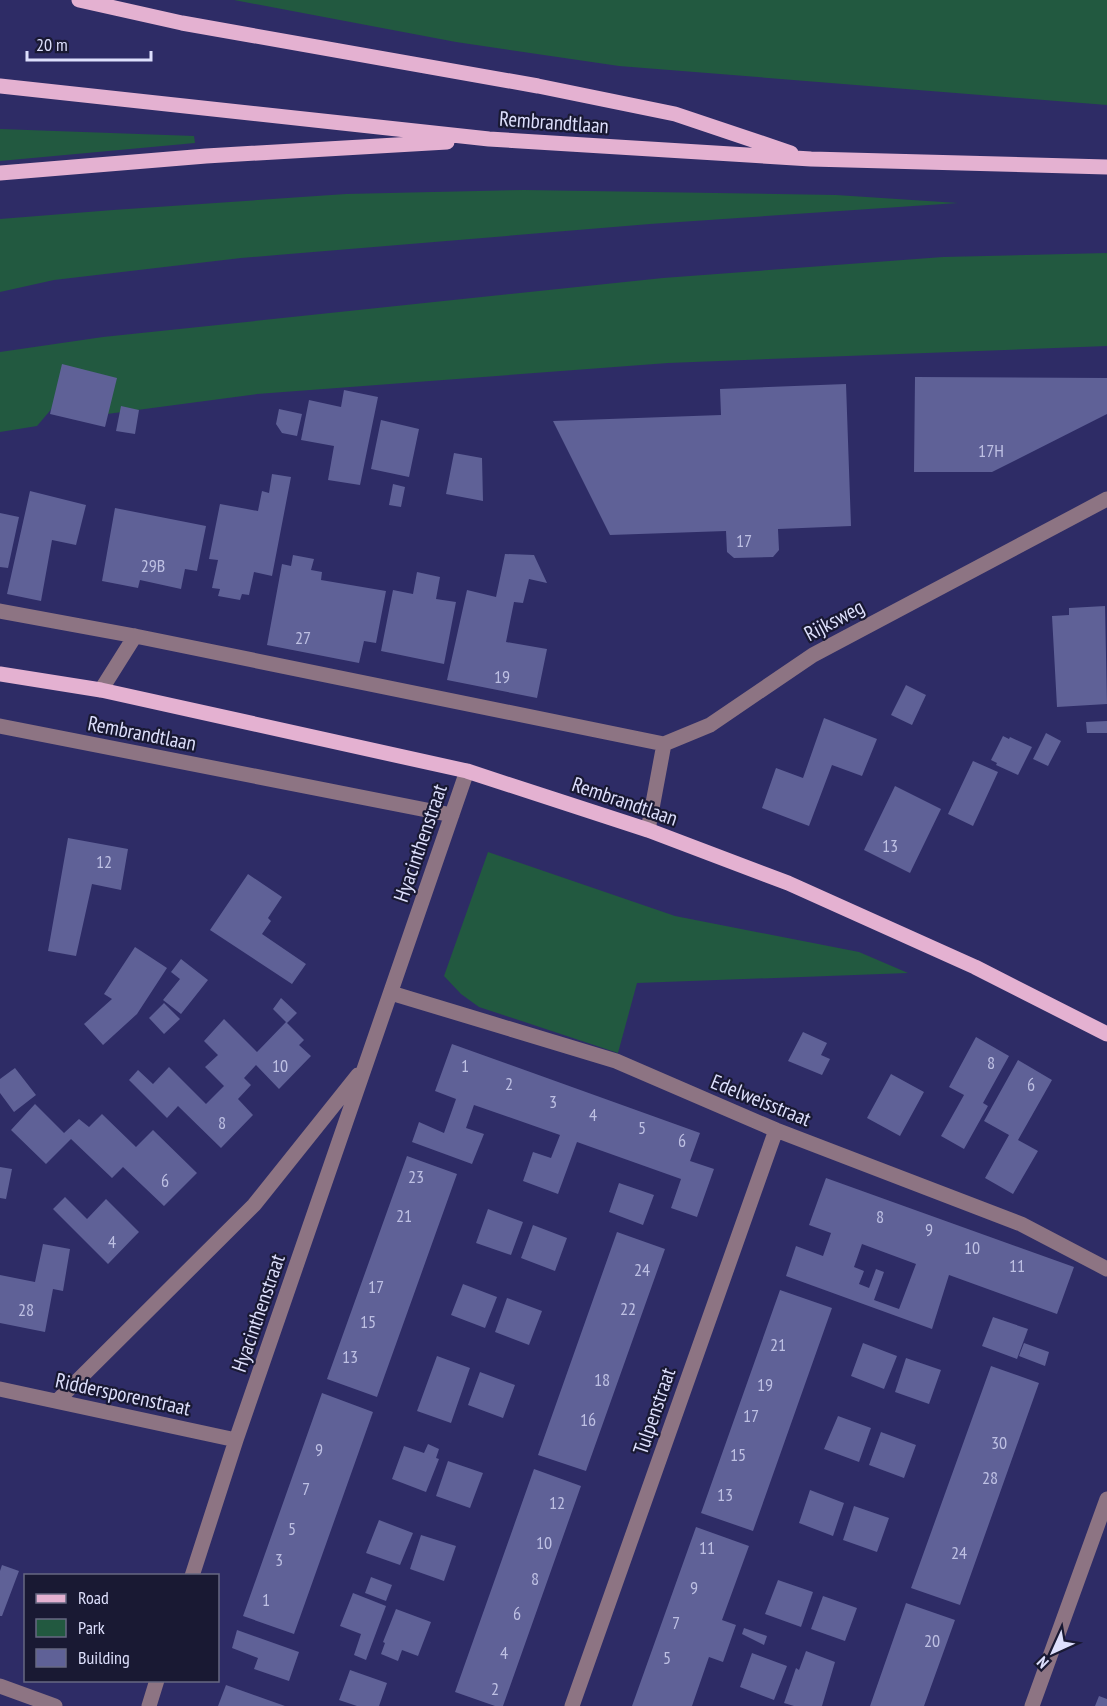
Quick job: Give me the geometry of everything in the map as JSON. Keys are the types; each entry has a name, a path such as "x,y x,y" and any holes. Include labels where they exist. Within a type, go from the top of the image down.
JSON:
{"main road":[{"path":"79,0 182,23 538,86 675,114 811,159"},
{"name":"Rembrandtlaan","path":"0,86 489,139 811,159 1107,167"},
{"path":"0,173 206,156 489,139"},
{"name":"Rembrandtlaan","path":"0,674 101,690 467,771 648,830 788,883 975,967 1107,1034"}],"street":[{"name":"Rijksweg","path":"663,744 711,725 813,655 1107,499"},
{"path":"0,612 135,636 663,744 648,830"},
{"name":"Rembrandtlaan","path":"101,690 135,636"},
{"name":"Rembrandtlaan","path":"0,726 452,815"},
{"name":"Hyacinthenstraat","path":"192,1574 236,1440 467,771"},
{"name":"Edelweisstraat","path":"391,993 616,1061 776,1130 1021,1224 1107,1269"},
{"name":"Hyacinthenstraat","path":"57,1401 254,1205 366,1065"},
{"name":"Tulpenstraat","path":"572,1706 776,1130"},
{"name":"Riddersporenstraat","path":"0,1389 236,1440"},
{"path":"1032,1706 1107,1498"},
{"path":"149,1706 156,1682"},
{"path":"0,1686 55,1706"}],"green space":[{"path":"234,0 1107,0 1107,105 619,66 456,42"},
{"path":"0,129 194,136 195,143 0,161"},
{"path":"524,190 836,195 958,203 650,224 241,258 54,280 0,292 0,219 346,194"},
{"path":"1107,253 1107,346 668,363 257,394 107,414 60,399 37,426 0,432 0,352 103,337 663,278 943,257"},
{"path":"488,852 675,916 859,952 908,973 637,983 618,1053 479,1007 461,994 444,976"}],"building":[{"path":"62,364 117,378 105,427 50,414"},
{"path":"915,377 1107,378 1107,414 992,472 914,472"},
{"path":"846,384 851,526 778,529 779,550 773,557 734,558 727,552 726,531 610,535 553,421 721,415 720,389"},
{"path":"344,390 378,397 360,485 328,480 334,446 301,440 309,400 341,407"},
{"path":"121,406 139,410 135,434 116,431"},
{"path":"279,409 302,414 297,436 282,433 276,424"},
{"path":"381,420 419,429 409,477 371,469"},
{"path":"454,453 482,458 483,501 446,494"},
{"path":"272,474 291,477 272,576 254,572 249,595 242,594 240,600 218,596 220,589 212,588 218,560 209,559 220,504 258,511 262,491 269,493"},
{"path":"393,484 405,487 401,507 389,505"},
{"path":"30,491 86,505 76,545 52,540 41,601 7,594"},
{"path":"115,508 206,526 197,571 185,569 181,589 140,580 138,588 102,581"},
{"path":"0,513 19,517 8,568 0,567"},
{"path":"505,554 534,555 547,583 529,579 523,603 514,602 506,642 547,649 537,698 447,680 467,590 496,597"},
{"path":"293,555 314,559 311,570 322,572 321,580 386,591 376,643 364,641 359,663 267,645 282,564 291,566"},
{"path":"417,572 440,577 436,599 456,602 444,664 381,651 393,590 413,594"},
{"path":"1105,606 1107,704 1057,707 1052,616 1069,615 1069,608"},
{"path":"906,685 926,695 912,725 891,715"},
{"path":"824,718 877,739 862,776 832,765 809,826 762,808 776,768 803,778"},
{"path":"1107,721 1107,733 1087,733 1086,722"},
{"path":"1046,733 1061,741 1048,766 1033,759"},
{"path":"1003,736 1032,747 1018,775 996,765 997,763 991,760"},
{"path":"973,761 998,772 973,826 948,814"},
{"path":"895,786 941,809 910,873 864,850"},
{"path":"68,838 128,849 121,890 92,884 76,956 48,951"},
{"path":"248,874 282,897 268,918 271,921 262,934 306,964 292,984 210,930"},
{"path":"135,947 167,968 137,1014 103,1045 84,1024 112,999 104,994"},
{"path":"181,959 208,980 181,1014 163,1000 180,979 171,972"},
{"path":"281,998 297,1013 287,1023 273,1009"},
{"path":"164,1003 180,1019 164,1034 149,1018"},
{"path":"224,1019 257,1052 286,1022 304,1040 299,1045 311,1056 279,1089 256,1065 244,1078 251,1085 238,1099 253,1115 221,1148 178,1106 167,1118 129,1080 138,1070 153,1084 169,1067 206,1104 224,1086 205,1067 218,1055 204,1041"},
{"path":"803,1032 827,1043 821,1055 830,1059 822,1075 788,1061"},
{"path":"976,1037 1009,1056 983,1103 988,1106 964,1149 941,1136 964,1095 949,1087"},
{"path":"452,1044 700,1133 690,1161 714,1169 697,1217 671,1208 681,1179 577,1142 558,1194 523,1181 533,1152 551,1158 560,1135 474,1105 466,1128 484,1134 472,1164 412,1142 419,1122 444,1133 456,1099 435,1091"},
{"path":"1018,1060 1052,1080 1018,1140 1038,1151 1013,1194 985,1178 1009,1135 984,1121"},
{"path":"15,1068 36,1095 14,1112 0,1093 0,1079"},
{"path":"891,1074 924,1092 900,1136 867,1118"},
{"path":"35,1104 64,1133 79,1119 89,1127 102,1114 136,1147 153,1130 197,1173 164,1206 123,1167 112,1178 71,1139 46,1164 11,1130"},
{"path":"407,1156 457,1174 377,1397 327,1379"},
{"path":"0,1167 12,1169 6,1199 0,1198"},
{"path":"826,1178 1074,1267 1057,1314 949,1275 932,1329 786,1276 796,1246 823,1256 831,1233 809,1225","holes":["862,1244 916,1264 899,1309 874,1300 884,1272 876,1269 869,1288 859,1284 864,1271 854,1267"]},
{"path":"619,1183 654,1195 643,1225 609,1212"},
{"path":"65,1197 87,1219 106,1199 139,1232 108,1264 53,1209"},
{"path":"488,1209 523,1222 511,1255 476,1243"},
{"path":"533,1225 567,1238 555,1271 521,1258"},
{"path":"617,1232 665,1249 586,1471 538,1455"},
{"path":"43,1244 70,1249 63,1291 53,1289 45,1332 0,1323 0,1275 35,1282"},
{"path":"463,1284 497,1297 485,1328 451,1315"},
{"path":"780,1290 832,1308 753,1531 701,1513"},
{"path":"507,1298 542,1311 529,1345 495,1332"},
{"path":"993,1317 1028,1329 1017,1359 982,1346"},
{"path":"863,1343 897,1356 884,1389 851,1376"},
{"path":"1024,1343 1049,1352 1045,1366 1019,1356"},
{"path":"437,1356 470,1368 451,1423 417,1411"},
{"path":"906,1358 941,1370 929,1404 895,1392"},
{"path":"991,1366 1039,1383 960,1605 911,1588"},
{"path":"480,1372 515,1385 503,1418 468,1405"},
{"path":"322,1393 373,1412 294,1634 243,1616"},
{"path":"838,1416 871,1428 859,1462 824,1449"},
{"path":"881,1432 916,1445 904,1478 869,1465"},
{"path":"428,1444 439,1449 436,1458 439,1459 426,1492 392,1479 404,1446 424,1453"},
{"path":"448,1461 483,1473 470,1508 436,1496"},
{"path":"534,1469 581,1486 503,1706 495,1706 455,1692"},
{"path":"810,1490 844,1503 833,1536 799,1523"},
{"path":"854,1506 889,1518 877,1552 843,1540"},
{"path":"379,1520 413,1533 400,1565 366,1553"},
{"path":"696,1527 749,1546 722,1620 736,1625 723,1662 709,1657 692,1706 632,1706"},
{"path":"421,1535 456,1546 444,1581 410,1569"},
{"path":"2,1565 19,1571 2,1616 0,1616 0,1571"},
{"path":"371,1577 392,1585 386,1601 365,1593"},
{"path":"778,1580 813,1592 801,1627 765,1614"},
{"path":"353,1593 386,1606 366,1660 354,1655 361,1634 340,1626"},
{"path":"823,1596 857,1608 845,1641 811,1629"},
{"path":"906,1603 955,1620 924,1706 870,1706"},
{"path":"396,1609 431,1622 418,1656 402,1650 398,1661 381,1654 385,1643 383,1642"},
{"path":"744,1628 767,1636 764,1645 742,1634"},
{"path":"237,1630 299,1652 289,1681 254,1669 258,1658 232,1648"},
{"path":"806,1651 835,1662 822,1706 794,1706 784,1703 796,1668 799,1670"},
{"path":"752,1653 787,1666 774,1700 740,1687"},
{"path":"350,1670 387,1683 379,1706 357,1706 339,1700"},
{"path":"226,1685 285,1706 218,1706"},
{"path":"1099,1696 1107,1699 1107,1706 1095,1706"}]}
